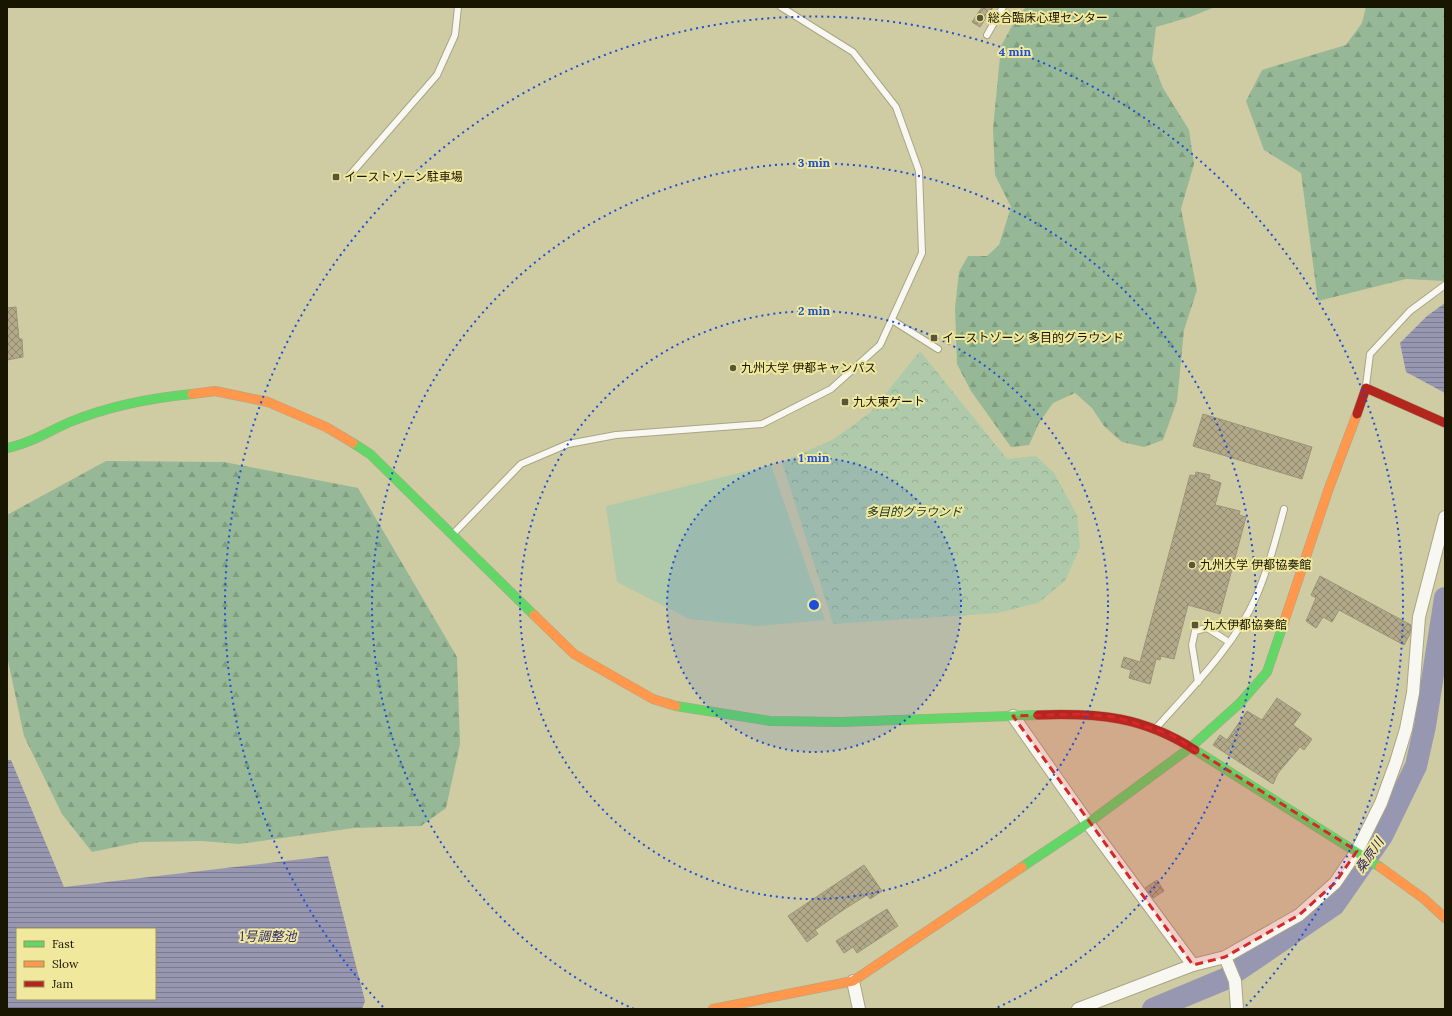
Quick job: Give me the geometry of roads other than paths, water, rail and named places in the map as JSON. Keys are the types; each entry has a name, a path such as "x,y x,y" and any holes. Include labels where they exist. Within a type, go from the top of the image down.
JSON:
{"street":[{"path":"712,1009 853,981 1088,823 1191,747 1240,703 1260,682 1267,672 1329,488 1366,388 1445,423"},
{"path":"7,448 70,422 112,407 161,397 215,391 268,402 326,427 370,454 574,654 653,699 681,708 770,721 841,722 1081,714 1115,717 1170,734 1357,851 1423,898 1445,918"},
{"path":"1078,1009 1193,965 1225,957 1299,915 1335,883 1357,851 1381,803 1406,729 1413,693 1419,617 1445,517"},
{"path":"1013,716 1088,823 1193,965"},
{"path":"1225,957 1235,982 1237,1009"},
{"path":"853,981 859,1009"}],"lane":[{"path":"350,175 437,75 455,35 458,7"},
{"path":"453,534 521,464 568,444 616,436 762,424 831,389 880,345 922,253 919,171 896,107 853,52 780,7"},
{"path":"987,35 1003,7"},
{"path":"1366,388 1370,354 1410,310 1445,285"},
{"path":"892,320 938,349"},
{"path":"1154,729 1198,682 1229,642 1255,598 1276,539 1284,509"},
{"path":"1198,682 1192,646 1195,631 1207,628 1229,642"}],"water":[{"path":"1445,303 1445,393 1406,372 1400,343 1427,316"},
{"name":"1号調整池","path":"7,760 11,760 64,887 328,856 365,1001 362,1009 7,1009"}],"waterway":[{"name":"桑原川","path":"1153,1009 1225,979 1334,905 1382,836 1416,766 1425,726 1445,598"}],"place":[{"name":"総合臨床心理センター","path":"980,18"},
{"name":"イーストゾーン駐車場","path":"336,177"},
{"name":"イーストゾーン 多目的グラウンド","path":"934,338"},
{"name":"九州大学 伊都キャンパス","path":"733,368"},
{"name":"九大東ゲート","path":"845,402"},
{"name":"九州大学 伊都協奏館","path":"1192,565"},
{"name":"九大伊都協奏館","path":"1195,625"}],"park label":[{"name":"多目的グラウンド","path":"914,512"}]}
